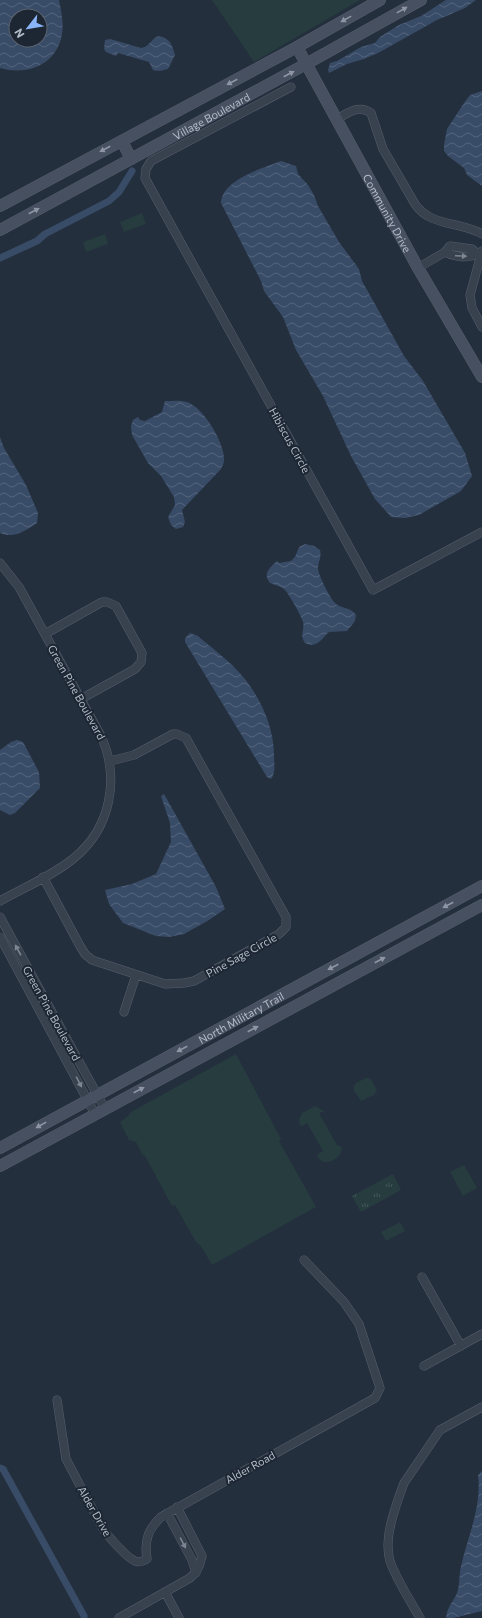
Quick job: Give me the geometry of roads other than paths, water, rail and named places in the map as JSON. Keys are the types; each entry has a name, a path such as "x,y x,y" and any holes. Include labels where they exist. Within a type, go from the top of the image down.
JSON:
{"street":[{"name":"Village Boulevard","path":"0,206 297,47 380,0"},
{"name":"Village Boulevard","path":"0,230 421,0"},
{"name":"Community Drive","path":"297,47 418,268 482,377"},
{"name":"Hibiscus Circle","path":"290,87 151,161 145,174 147,182 374,590 482,532"},
{"path":"337,119 353,110 358,109 367,110 371,113 383,149 417,208 429,217 482,234"},
{"path":"122,141 132,159"},
{"path":"418,268 445,252 451,255 471,256 481,252"},
{"path":"481,252 470,295 472,308 482,327"},
{"name":"Green Pine Boulevard","path":"0,563 14,580 101,736 110,761 111,785 108,808 98,830 85,848 74,858 0,901"},
{"path":"44,634 102,602 112,603 118,609 142,653 141,662 135,669 81,699"},
{"name":"Pine Sage Circle","path":"43,877 85,954 97,962 165,984 194,981 279,934 286,927 286,917 186,738 173,734 134,755 110,761"},
{"name":"North Military Trail","path":"0,1148 482,886"},
{"name":"North Military Trail","path":"0,1166 482,905"},
{"name":"Green Pine Boulevard","path":"0,917 92,1097"},
{"path":"402,929 411,944"},
{"name":"Green Pine Boulevard","path":"0,937 100,1111"},
{"path":"124,1012 136,975"},
{"name":"Alder Road","path":"173,1510 375,1398 380,1388 359,1324 344,1302 304,1260"},
{"path":"422,1277 460,1346"},
{"path":"424,1366 482,1334"},
{"name":"Alder Drive","path":"57,1400 66,1458 101,1525 110,1539 134,1561 142,1562 147,1559 146,1542 150,1529 161,1517 173,1510"},
{"path":"420,1618 392,1566 388,1555 388,1539 401,1491 404,1483 440,1430 482,1407"},
{"path":"119,1618 196,1573 202,1556 173,1510"},
{"path":"173,1510 196,1573"},
{"path":"165,1592 179,1618"}],"water":[{"path":"0,0 59,0 63,30 59,45 54,54 39,66 30,69 10,70 0,68"},
{"path":"446,0 476,0 465,8 437,20 378,53 347,64 329,73 328,70 330,63 337,61 361,47 375,43 380,37 399,25 421,16"},
{"path":"159,36 166,38 170,42 175,55 168,69 159,71 153,70 149,62 118,53 116,56 106,52 104,49 105,40 110,39 141,48"},
{"path":"482,91 482,186 467,175 464,168 448,156 444,151 444,145 447,129 464,103 470,95"},
{"path":"281,161 296,166 298,174 308,185 318,206 339,242 359,269 362,281 404,356 423,381 465,453 472,476 461,491 419,515 405,518 391,517 375,499 351,456 323,396 296,350 283,317 264,291 261,281 221,203 223,195 236,181 254,171"},
{"path":"165,401 187,402 200,411 217,435 221,444 224,460 221,469 182,510 185,522 183,527 176,529 171,525 168,517 175,505 174,497 161,476 148,463 132,435 131,426 133,420 138,417 140,420 145,421 162,412"},
{"path":"0,437 4,448 26,485 38,513 37,523 15,535 5,535 0,533"},
{"path":"305,544 314,546 320,550 321,555 318,568 320,576 335,603 354,612 356,615 355,621 347,631 329,632 319,642 313,645 305,643 303,640 303,622 289,595 284,589 270,583 267,576 268,571 277,561 279,563 291,561 295,557 299,547"},
{"path":"190,633 198,636 222,656 244,678 261,704 272,735 274,774 271,779 267,777 185,642 185,638"},
{"path":"17,740 23,742 39,772 40,788 15,813 10,815 0,810 0,750 11,742"},
{"path":"164,794 216,887 225,909 184,934 169,937 156,936 123,923 109,904 105,890 132,884 156,874 171,842 170,823 161,796"},
{"path":"482,1471 482,1611 453,1618 446,1618 458,1590 461,1566 476,1510 479,1487 478,1475"}],"waterway":[{"path":"0,258 37,241 45,234 109,201 119,192 132,171"},
{"path":"0,1468 3,1469 84,1616"}]}
